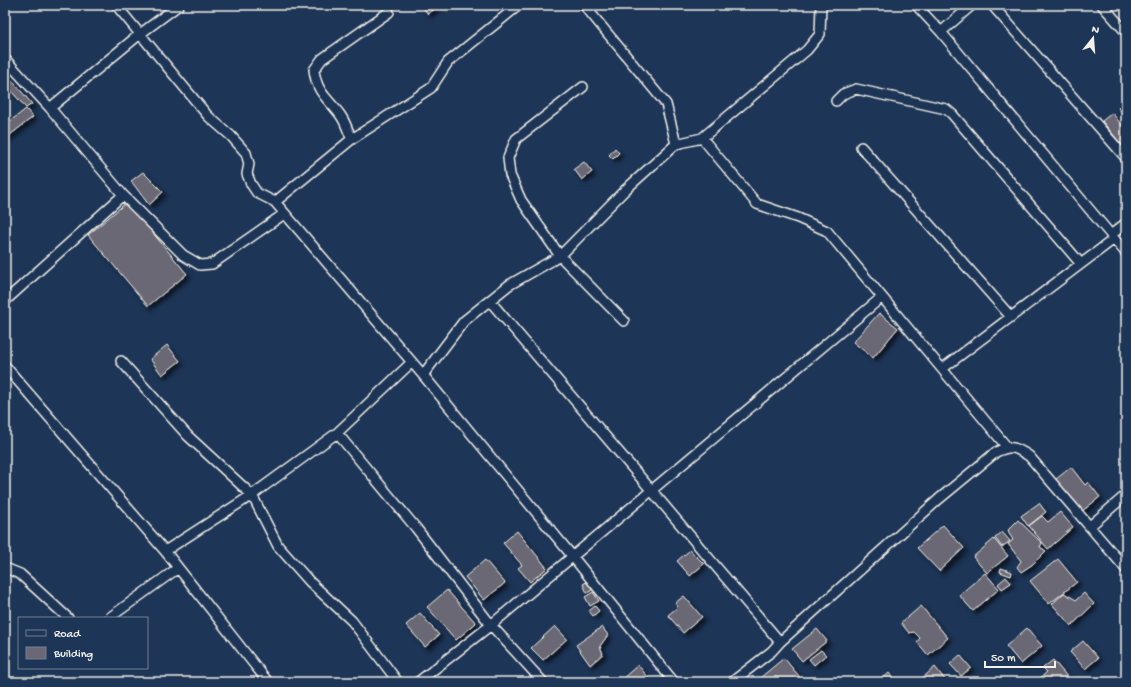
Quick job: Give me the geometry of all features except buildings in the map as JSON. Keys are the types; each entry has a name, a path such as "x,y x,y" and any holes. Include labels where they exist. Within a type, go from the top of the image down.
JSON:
{"street":[{"path":"116,5 208,116 231,136 246,153 249,164 247,174 257,193 275,202 412,362 674,682"},
{"path":"50,108 140,34 179,5"},
{"path":"275,202 352,139 431,88 448,62 519,5"},
{"path":"584,5 666,104 676,144"},
{"path":"423,375 464,321 509,285 560,256 624,191 676,144 702,138 807,50 820,34 820,5"},
{"path":"916,5 941,32 1126,253"},
{"path":"941,32 972,5"},
{"path":"992,5 1126,158"},
{"path":"1102,5 1126,32"},
{"path":"352,139 341,116 324,98 315,82 314,70 322,59 389,12"},
{"path":"5,59 50,108 123,195 183,255 200,265 212,264 284,214"},
{"path":"583,87 516,139 508,158 510,175 521,200 560,256 624,321"},
{"path":"836,101 843,94 856,89 946,109 952,114 1081,264"},
{"path":"702,138 757,204 798,218 827,231 1007,447"},
{"path":"861,147 1011,318"},
{"path":"5,301 123,195"},
{"path":"942,369 1081,264 1126,223"},
{"path":"418,682 492,625 882,297"},
{"path":"490,301 780,642"},
{"path":"121,361 188,436 252,495 278,546 310,582 352,621 398,682"},
{"path":"165,551 252,495 337,433 412,362"},
{"path":"5,366 165,551 268,682"},
{"path":"337,433 416,528 492,625 543,682"},
{"path":"732,682 772,650 939,499 996,452 1007,447 1016,448 1029,456 1126,569"},
{"path":"1090,526 1126,494"},
{"path":"5,568 20,574 67,617"},
{"path":"110,617 178,568"}]}
